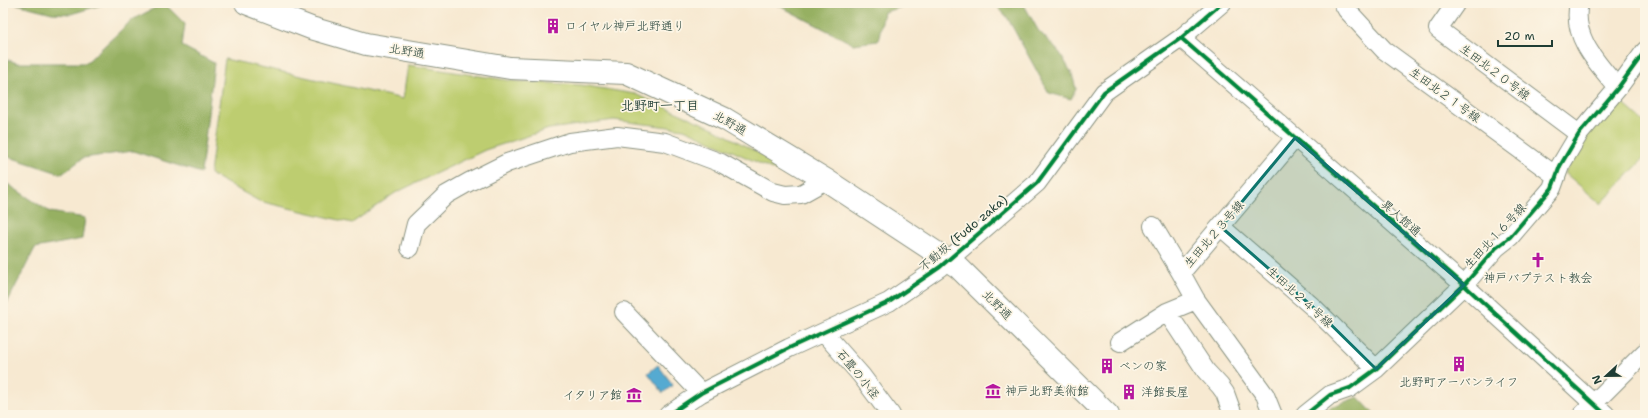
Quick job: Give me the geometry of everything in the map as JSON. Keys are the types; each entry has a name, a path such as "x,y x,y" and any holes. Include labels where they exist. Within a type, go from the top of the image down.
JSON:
{"main road":[{"name":"北野通","path":"246,3 311,28 366,44 510,68 626,73 725,119 826,180 958,267 1108,415"}],"street":[{"name":"不動坂 (Fudo zaka)","path":"675,413 701,393 789,348 889,302 949,261 1037,183 1104,92 1181,38 1222,3"},
{"name":"生田北２１号線","path":"1343,3 1346,10 1384,50 1556,176"},
{"name":"生田北２０号線","path":"1456,3 1438,29 1579,134"},
{"path":"1579,3 1578,22 1583,40 1594,59 1618,88"},
{"name":"異人館通","path":"1181,38 1464,286 1594,411"},
{"name":"生田北１６号線","path":"1305,415 1330,395 1350,388 1376,369 1464,286 1496,248 1510,237 1552,188 1560,166 1579,134 1618,88 1645,51"},
{"path":"410,248 416,224 446,195 507,164 570,142 617,136 665,142 721,163 773,192 785,195 801,194 826,180"},
{"name":"生田北２３号線","path":"1273,415 1264,394 1196,300 1181,273 1295,138"},
{"path":"1153,226 1181,273"},
{"name":"生田北２４号線","path":"1221,227 1314,308 1376,369"},
{"path":"1120,342 1167,312 1196,300"},
{"path":"624,312 701,393"},
{"path":"1167,312 1206,370 1225,393 1233,415"},
{"name":"石畳の小径","path":"824,333 861,375 891,415"},
{"path":"1594,411 1645,352"}],"highlighted area":[{"path":"1295,138 1464,285 1376,369 1314,308 1221,227"}],"green space":[{"path":"13,3 108,3 71,14 52,13"},
{"path":"164,3 185,24 182,46 214,63 201,173 133,151 83,158 62,174 3,155 3,58 17,63 86,63 132,20"},
{"path":"774,3 916,3 884,12 878,41 853,44"},
{"path":"994,3 1023,3 1038,30 1060,53 1072,74 1076,89 1071,99 1049,93 1007,17"},
{"path":"225,59 403,99 408,65 513,81 581,85 635,94 713,128 782,166 776,171 684,129 614,120 549,129 485,150 395,193 352,223 259,201 210,174"},
{"path":"1618,99 1645,123 1645,157 1601,204 1565,173 1581,141"},
{"path":"3,181 50,212 85,218 82,239 35,248 3,311"},
{"path":"1358,397 1375,415 1321,415 1331,407"}],"water":[{"path":"658,365 673,385 663,393 648,373"}],"cycle path":[{"path":"668,415 701,393 789,348 889,302 940,267 1037,183 1104,92 1181,38 1222,3"},
{"path":"1181,38 1464,285 1606,415"},
{"path":"1305,415 1330,395 1350,388 1376,369 1464,285 1496,248 1510,237 1552,188 1560,166 1579,134 1618,88 1645,51"}],"place":[{"name":"ロイヤル神戸北野通り","path":"553,26"},
{"name":"神戸バプテスト教会","path":"1538,260"},
{"name":"北野町アーバンライフ","path":"1459,364"},
{"name":"ベンの家","path":"1107,366"},
{"name":"神戸北野美術館","path":"993,391"},
{"name":"洋館長屋","path":"1129,392"},
{"name":"イタリア館","path":"634,395"}],"district":[{"name":"北野町一丁目","path":"660,105"}]}
